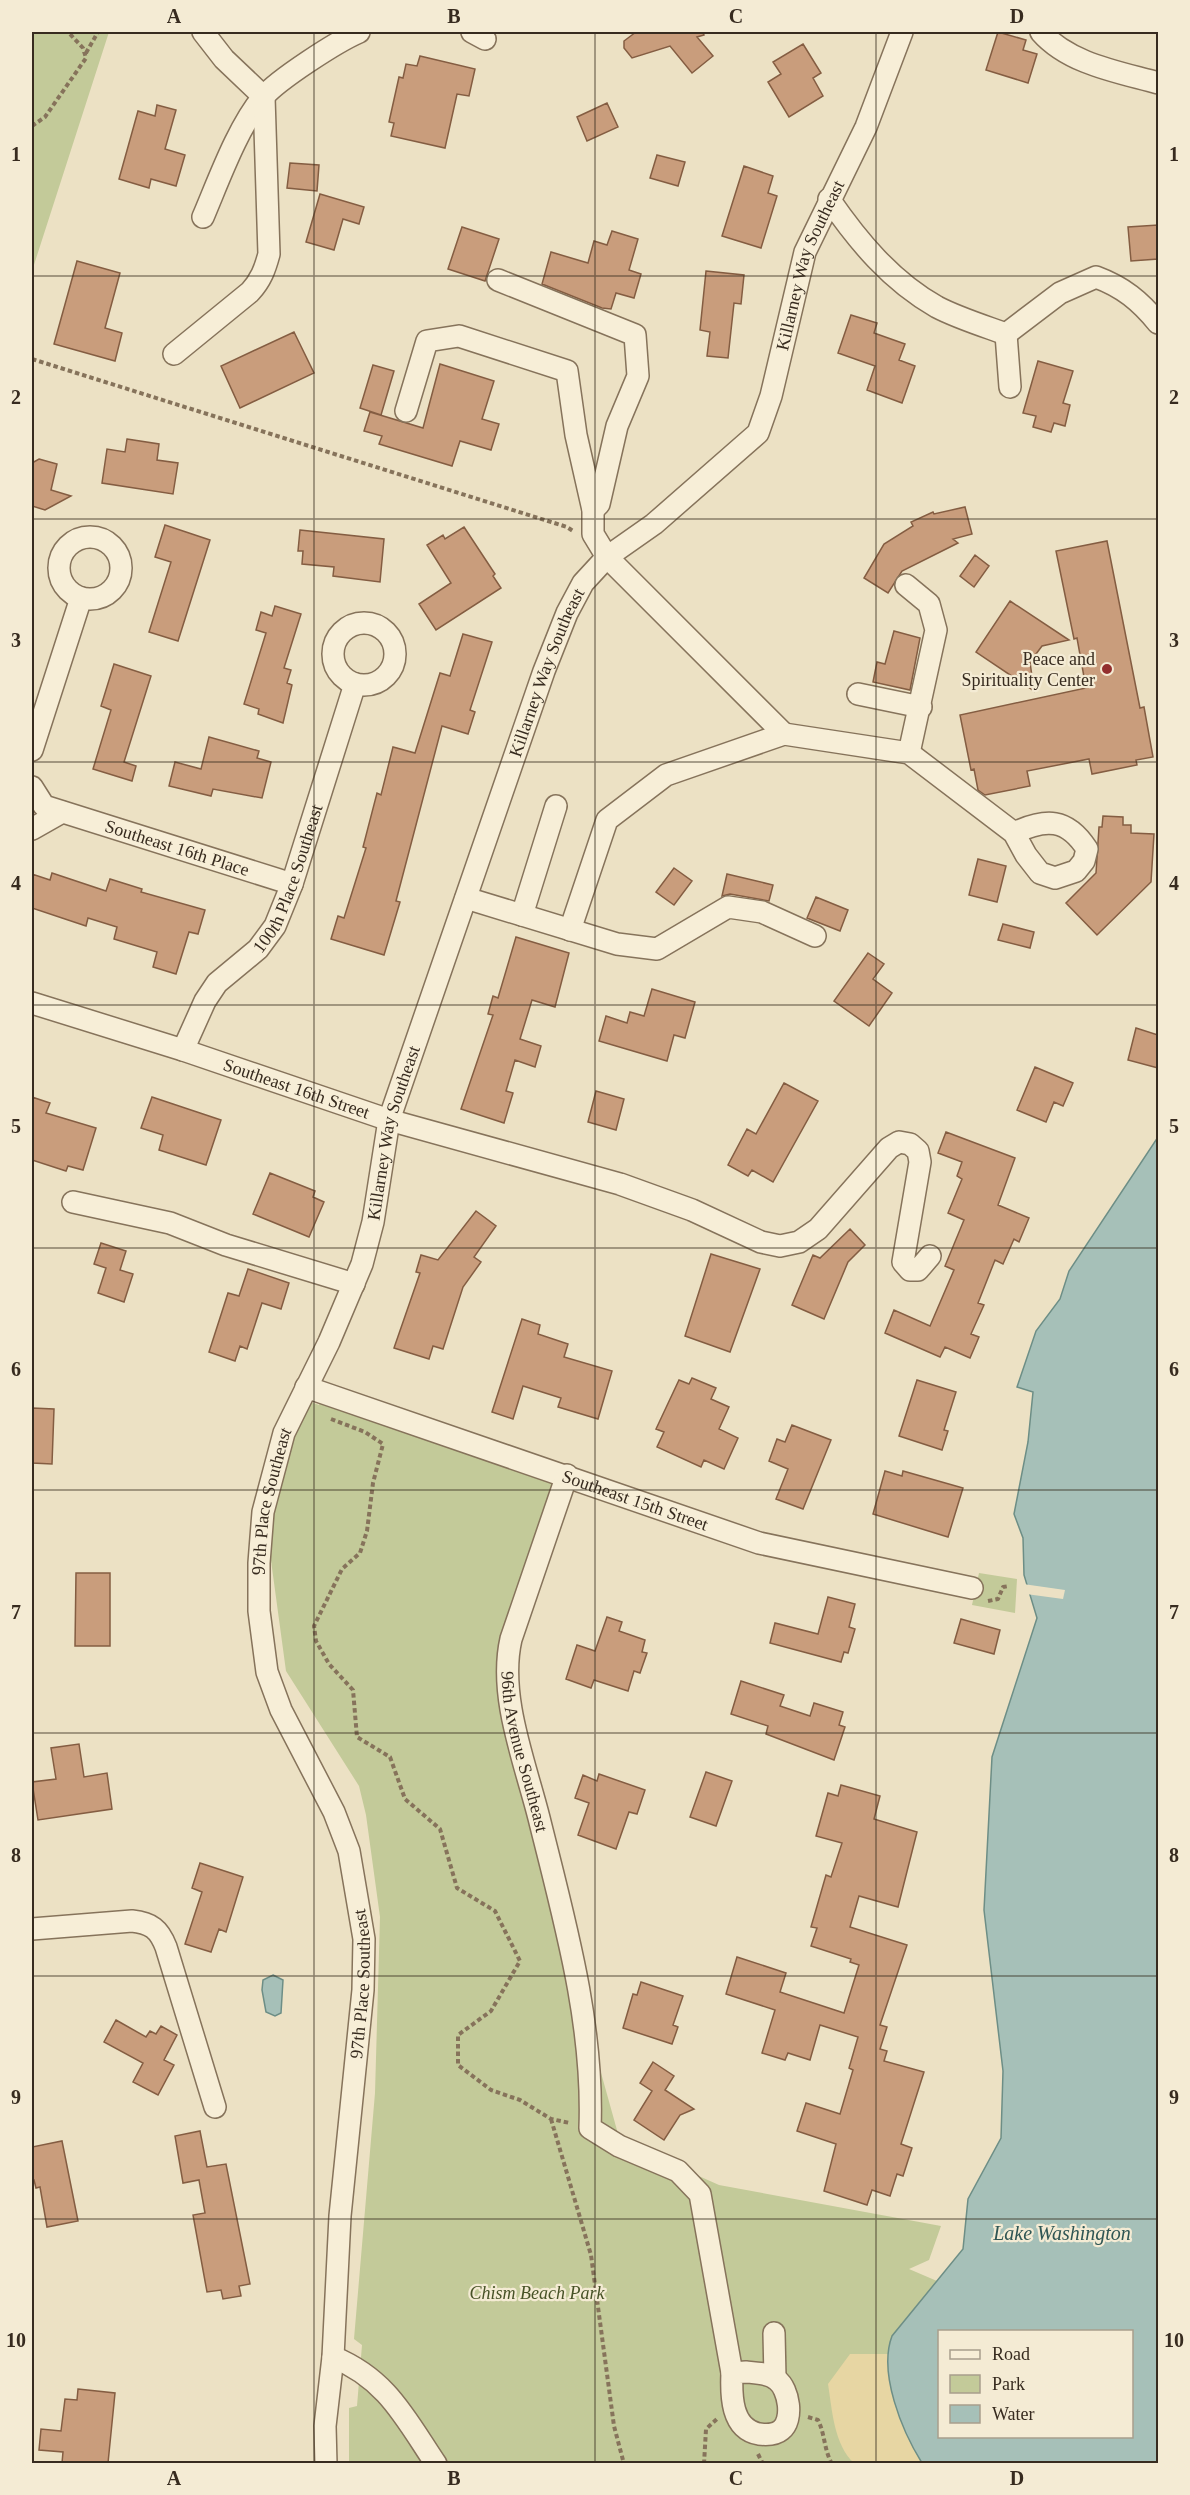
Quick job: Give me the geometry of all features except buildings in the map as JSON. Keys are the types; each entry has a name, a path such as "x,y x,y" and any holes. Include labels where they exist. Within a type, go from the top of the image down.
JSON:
{"street":[{"path":"174,354 250,292 266,269 269,254 264,97 224,59 203,32"},
{"path":"203,217 235,144 264,97 344,38 359,32"},
{"name":"Killarney Way Southeast","path":"302,1395 354,1284 373,1222 389,1120 544,671 567,614 583,583 607,557 654,524 758,433 771,396 805,252 866,127 902,32"},
{"path":"1041,32 1049,41 1092,64 1158,83"},
{"path":"829,199 854,235 878,262 909,286 937,306 1006,334"},
{"path":"1006,334 1060,293 1095,277 1126,290 1141,302 1158,323"},
{"path":"498,280 635,335 638,376 617,426 598,504 593,510"},
{"path":"1006,334 1010,387"},
{"path":"406,411 427,341 459,336 567,371 576,435 593,510 593,534 607,557 784,734"},
{"path":"906,585 929,603 936,630 921,707 909,753"},
{"path":"32,750 81,598"},
{"name":"100th Place Southeast","path":"183,1050 205,1000 217,983 268,939 292,884 355,684"},
{"path":"858,694 921,707"},
{"path":"570,930 607,820 666,775 784,734 909,753 1014,832"},
{"name":"Southeast 16th Place","path":"33,789 44,806 292,884"},
{"path":"522,915 556,806"},
{"path":"32,829 62,812"},
{"path":"466,898 616,944 657,949 728,907 762,912 816,936"},
{"name":"Southeast 16th Street","path":"32,1003 183,1050 389,1120 632,1188 692,1210 761,1242 780,1246 799,1242 818,1229 889,1148 899,1142 909,1144 918,1150 920,1162 903,1262 910,1269 918,1270 930,1256"},
{"path":"73,1202 170,1223 226,1245 354,1284"},
{"name":"Southeast 15th Street","path":"302,1395 567,1475 759,1543 972,1588"},
{"name":"97th Place Southeast","path":"302,1395 284,1433 263,1512 259,1563 259,1611 267,1672 281,1710 334,1812 349,1851 364,1939 363,1990 340,2216 333,2357 325,2426 326,2463"},
{"name":"96th Avenue Southeast","path":"567,1475 511,1639 506,1660 506,1680 587,2032 592,2083 590,2128 619,2146 678,2171 700,2194 732,2373"},
{"path":"32,1929 132,1921 145,1922 161,1934 215,2107"},
{"path":"774,2334 775,2378"},
{"path":"333,2357 357,2367 386,2392 436,2463"},
{"path":"732,2373 762,2373 775,2378 782,2384 787,2396 788,2423 780,2431 770,2435 744,2428 731,2395 732,2373"}],"path":[{"path":"68,32 86,53"},
{"path":"32,126 45,117 81,65 99,32"},
{"path":"32,359 567,527 575,533"},
{"path":"302,1395 383,1443 373,1483 370,1515 360,1553 342,1569 327,1597 315,1626 316,1641 329,1664 353,1690 357,1737 390,1757 405,1800 440,1829 457,1888 495,1911 520,1961 491,2011 458,2035 458,2065 491,2090 519,2100 551,2119 591,2255 614,2426 624,2463"},
{"path":"788,2423 805,2416 818,2420 825,2434 827,2456 831,2463"},
{"path":"704,2463 706,2429 710,2423 717,2419 744,2428"}],"green space":[{"path":"32,32 109,32 32,271"},
{"name":"Chism Beach Park","path":"323,1396 567,1475 506,1660 593,2044 620,2141 719,2185 941,2226 929,2260 909,2269 944,2284 940,2330 938,2330 938,2438 954,2438 1128,2463 349,2463 349,2408 357,2406 362,2345 354,2339 375,2093 380,1917 366,1815 359,1786 286,1671 264,1509 308,1401 319,1405"},
{"path":"979,1573 1017,1579 1015,1613 972,1605"}],"sand":[{"path":"850,2354 889,2354 898,2411 914,2450 922,2463 854,2463 847,2455 835,2426 828,2384"}],"water":[{"name":"Lake Washington","path":"1158,1137 1158,2463 922,2463 907,2435 894,2401 890,2384 888,2351 892,2336 963,2249 968,2199 1001,2138 1003,2071 984,1910 992,1757 1037,1618 1024,1575 1023,1538 1014,1514 1028,1442 1033,1392 1017,1387 1036,1331 1060,1299 1069,1271"},
{"path":"273,1975 283,1980 281,2013 275,2016 266,2012 262,1990 263,1980"}],"pier":[{"path":"1023,1584 1065,1590 1063,1599 1026,1594"}],"place":[{"name":"Peace and Spirituality Center","path":"1107,669"}]}
